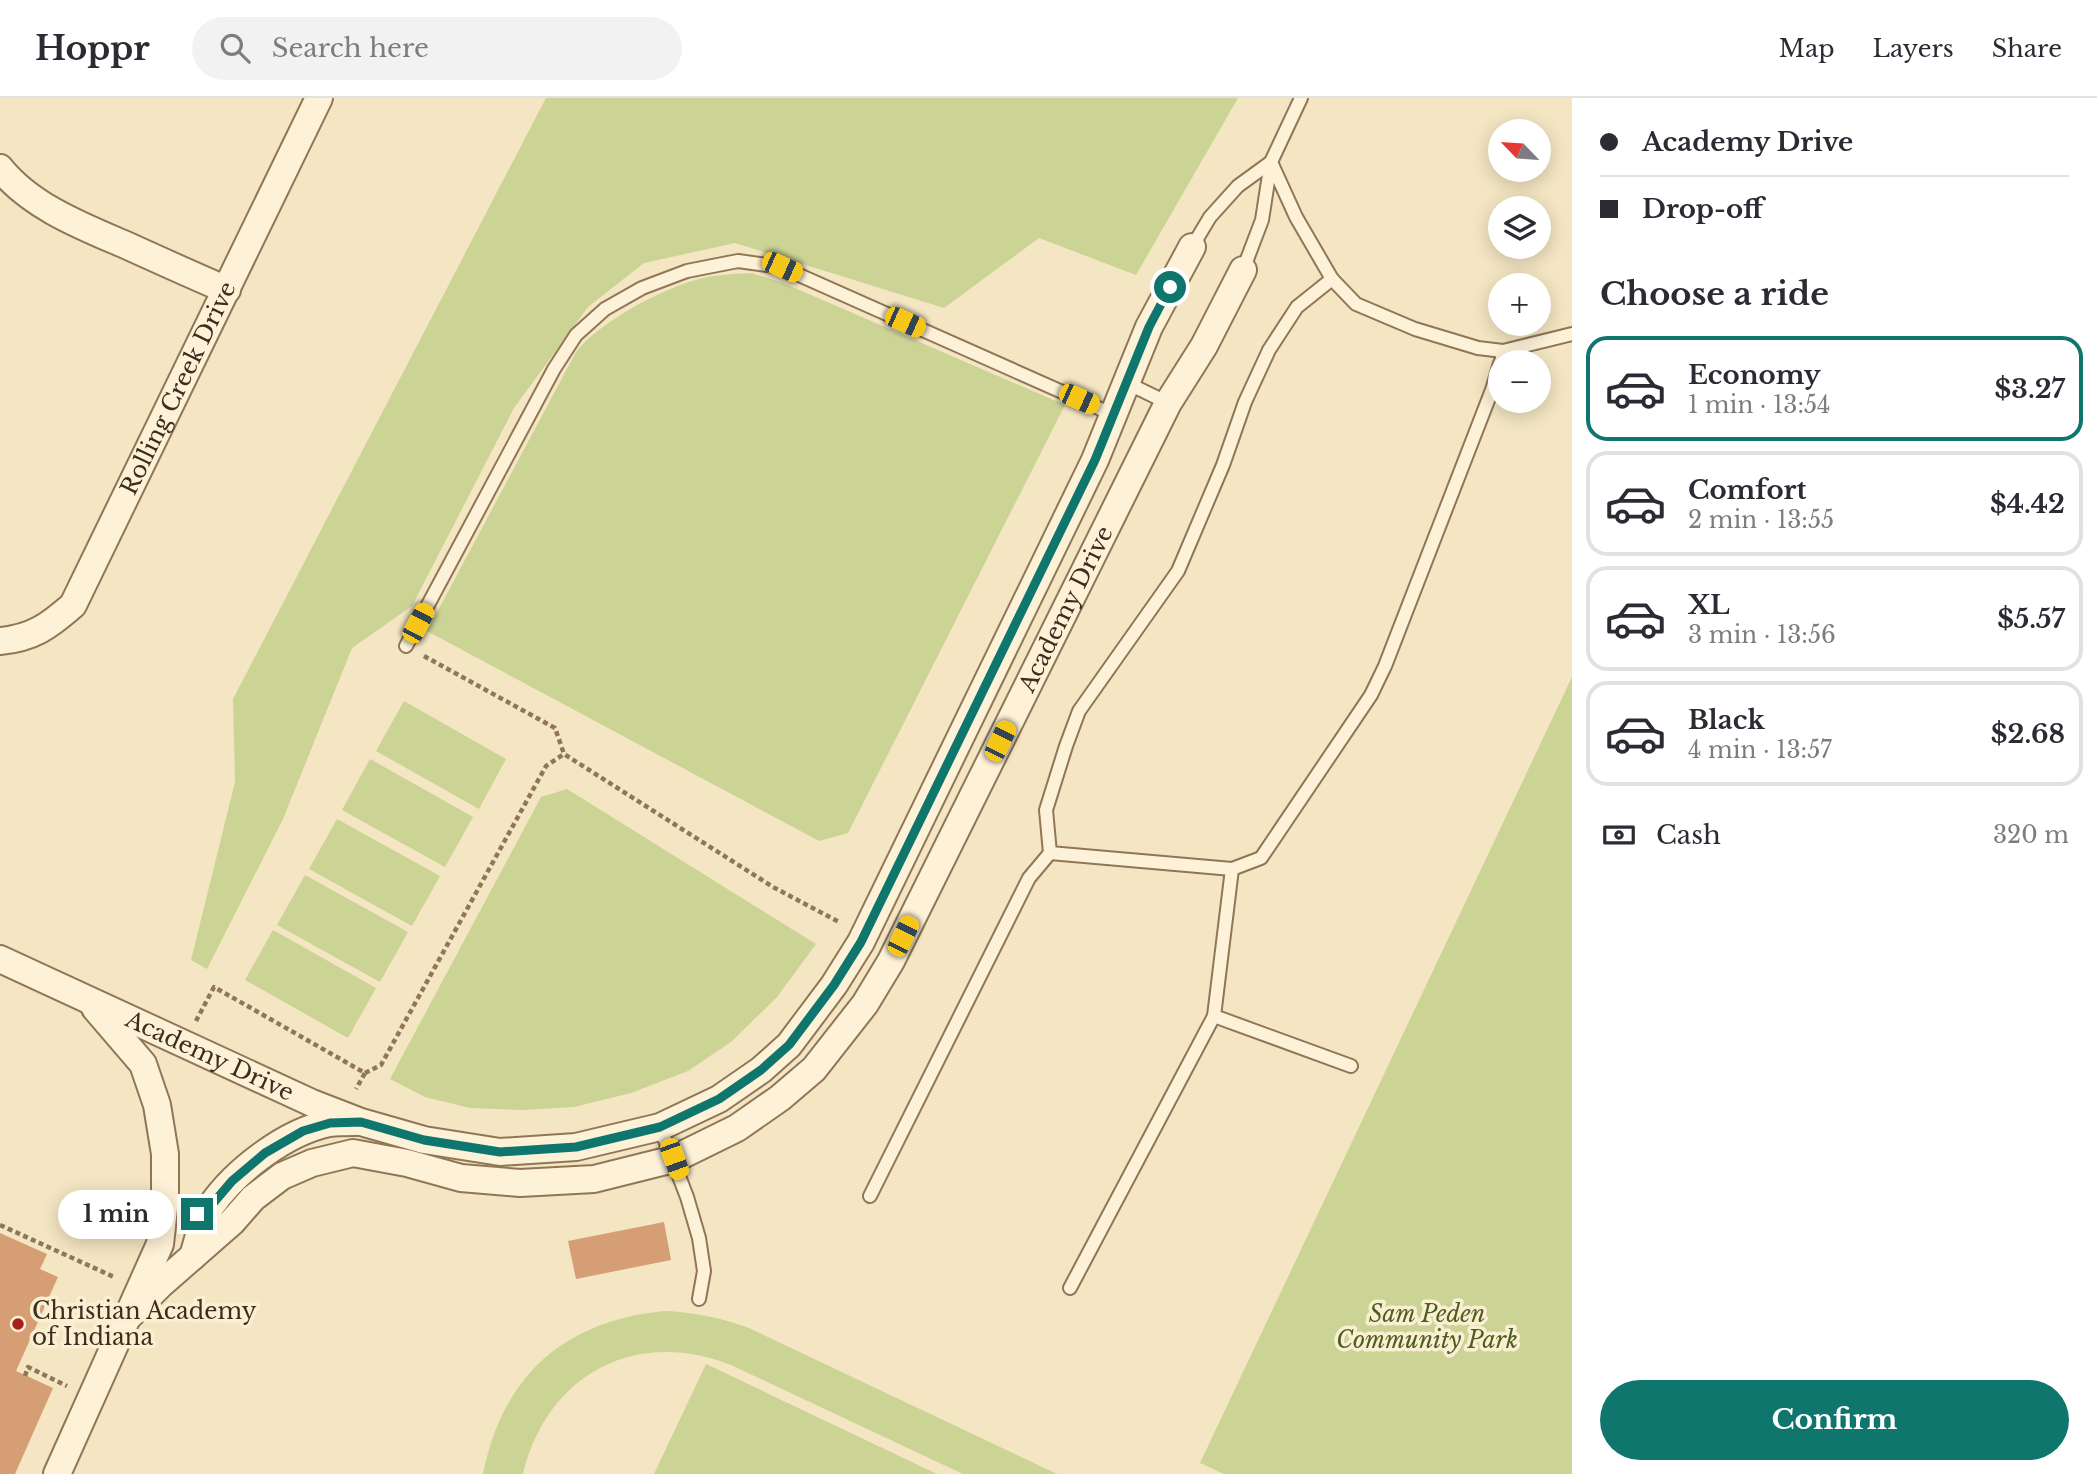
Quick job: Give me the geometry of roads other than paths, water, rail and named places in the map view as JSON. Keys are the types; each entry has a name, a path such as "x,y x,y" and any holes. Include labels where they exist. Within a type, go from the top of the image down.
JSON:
{"street":[{"name":"Rolling Creek Drive","path":"0,641 26,638 51,625 73,606 319,98"},
{"path":"0,168 10,181 49,208 227,290"},
{"name":"Academy Drive","path":"0,959 299,1097 352,1118 424,1140 500,1152 576,1147 660,1127 719,1099 761,1070 789,1045 834,985 864,936 1095,460 1149,327 1192,247"},
{"name":"Academy Drive","path":"128,1317 160,1284 232,1222 253,1198 282,1176 312,1163 353,1153 407,1163 461,1178 520,1183 594,1179 674,1159 737,1128 780,1098 814,1069 865,1004 891,961 1168,403 1204,346 1243,270"},
{"name":"Academy Drive","path":"57,1474 160,1244 165,1192 164,1154 157,1105 143,1064 88,1000"},
{"path":"193,1257 209,1208 232,1181 265,1153 303,1131 352,1118"},
{"path":"165,1192 173,1207 186,1214 197,1214 209,1208"}],"lane":[{"name":"Academy Drive","path":"1243,270 1262,220 1271,162 1301,98"},
{"name":"Academy Drive","path":"1192,247 1210,217 1238,186 1271,162"},
{"path":"1271,162 1296,217 1332,279 1356,304 1415,329 1488,352"},
{"path":"406,646 554,369 576,335 605,309 642,288 687,271 738,261 782,267 1114,415"},
{"path":"870,1196 1029,878 1050,853 1046,810 1079,711 1178,571 1223,465 1245,402 1269,350 1297,307 1332,279"},
{"path":"1527,350 1572,334"},
{"path":"1127,383 1168,403"},
{"path":"1050,853 1232,869 1261,858 1371,695 1395,641 1488,400"},
{"path":"1070,1288 1214,1016 1232,869"},
{"path":"1214,1016 1351,1066"},
{"path":"660,1127 674,1159 699,1238 704,1271 699,1299"}],"place":[{"name":"Christian Academy of Indiana","path":"18,1324"}],"park label":[{"name":"Sam Peden Community Park","path":"1427,1327"}]}
